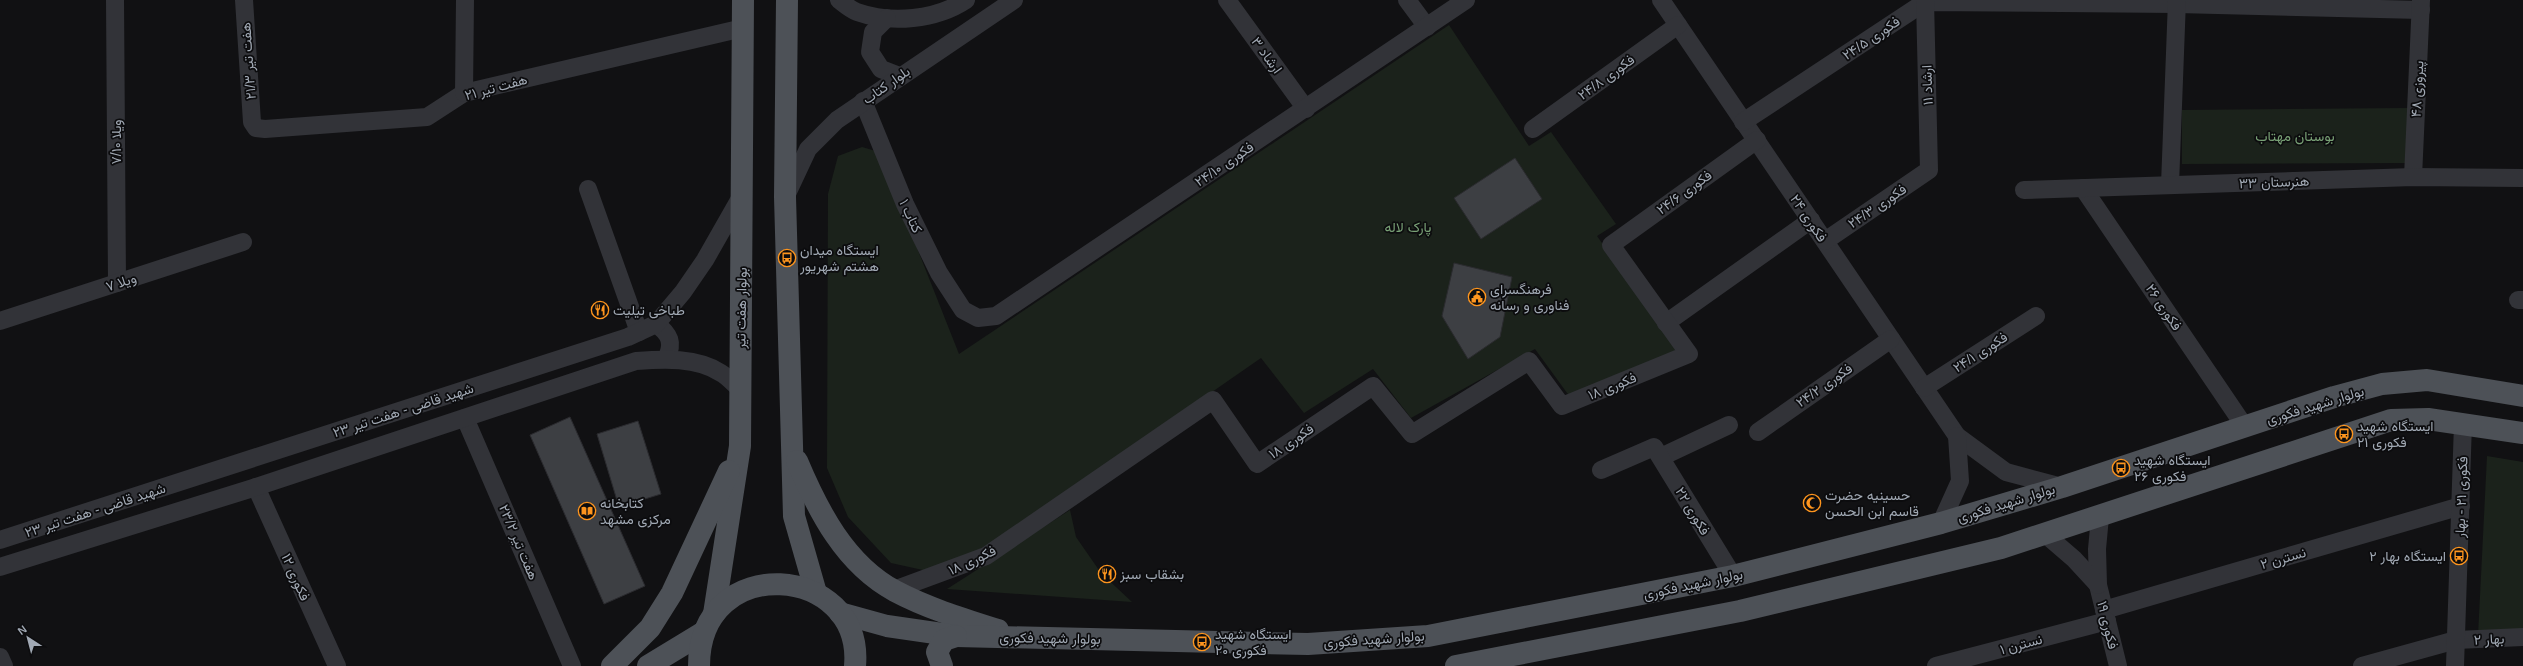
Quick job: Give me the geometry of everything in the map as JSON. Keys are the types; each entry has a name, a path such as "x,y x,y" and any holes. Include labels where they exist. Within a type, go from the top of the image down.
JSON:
{"main road":[{"name":"بولوار هفت تیر","path":"699,666 699,651 709,623 740,446 743,195 743,0"},
{"path":"787,0 785,197 794,516 816,593"},
{"name":"بولوار شهید فکوری","path":"840,613 886,626 956,636 1308,644 1414,637 1607,602 1733,576 1941,523 2062,487 2382,384 2427,380 2523,396"},
{"path":"1456,666 1740,611 2001,548 2100,517 2391,420 2428,419 2523,433"},
{"path":"612,666 650,628 672,593 740,446"},
{"path":"792,447 813,501 836,537 863,567 894,590 950,614 1024,638"},
{"path":"648,666 709,623 729,599 749,588 772,583 795,585 816,593 840,613 851,634 856,656 855,666"},
{"path":"942,666 937,652 944,640 956,636"}],"street":[{"name":"ویلا ۷/۱۰","path":"115,0 117,283"},
{"name":"هفت تیر ۲۱/۳","path":"244,0 252,122"},
{"path":"464,93 465,0"},
{"path":"839,0 856,12 887,18 933,16 966,0"},
{"name":"بلوار کتاب","path":"785,197 808,149 837,120 899,76 1014,0"},
{"name":"ارشاد ۳","path":"1227,0 1306,109"},
{"path":"1407,0 1427,27"},
{"name":"فکوری ۲۴/۱۰","path":"978,318 996,316 1466,0"},
{"name":"فکوری ۲۴","path":"1661,0 1957,436"},
{"path":"1925,1 2421,5"},
{"name":"فکوری ۲۴/۵","path":"1743,122 1925,1"},
{"name":"ارشاد ۱۱","path":"1925,1 1929,170"},
{"path":"2170,185 2177,2"},
{"name":"پیروزی ۴۸","path":"2413,177 2421,5"},
{"path":"887,18 873,32 870,52 881,69 899,76"},
{"name":"فکوری ۲۴/۸","path":"1534,129 1678,25"},
{"name":"هفت تیر ۲۱","path":"252,122 256,128 265,129 427,117 464,93 743,28"},
{"name":"کتاب ۱","path":"863,101 905,204 939,273 963,310 978,318"},
{"name":"فکوری ۲۴/۶","path":"1666,323 1611,245 1756,140"},
{"name":"فکوری ۲۴/۳","path":"1825,241 1929,170"},
{"name":"هنرستان ۳۳","path":"2024,190 2413,177 2523,178"},
{"name":"فکوری ۲۶","path":"2083,188 2245,427"},
{"path":"588,189 639,332"},
{"name":"شهید قاضی - هفت تیر ۲۳","path":"0,540 518,373 639,332 656,324 683,292 705,260 743,195"},
{"path":"1666,323 1810,220"},
{"name":"ویلا ۷","path":"0,321 243,242"},
{"name":"فکوری ۲۴/۱","path":"1924,388 2036,316"},
{"name":"فکوری ١٨","path":"894,590 986,556 1213,400 1257,464 1373,386 1412,434 1529,361 1562,406 1689,354 1666,323"},
{"path":"656,324 666,331 670,339 671,348 666,359"},
{"name":"فکوری ۲۴/۲","path":"1758,432 1891,339"},
{"name":"شهید قاضی - هفت تیر ۲۳","path":"0,567 256,487 636,361 666,359 703,364 721,373 740,389"},
{"name":"هفت تیر ۲۳/۲","path":"465,418 572,666"},
{"name":"فکوری ۲۱ - بهار","path":"2455,666 2463,423"},
{"path":"1601,470 1657,452 1729,425"},
{"path":"1957,436 2006,472 2062,487"},
{"path":"1941,523 1960,481 1957,436"},
{"name":"فکوری ۲۲","path":"1657,452 1733,576"},
{"name":"فکوری ۱۲","path":"256,487 337,666"},
{"name":"نسترن ۲","path":"2105,616 2461,506"},
{"name":"فکوری ۱۹","path":"2100,517 2097,549 2098,585 2118,666"},
{"path":"2045,534 2074,559 2098,585"},
{"name":"نسترن ۱","path":"1936,666 2105,616"},
{"name":"بهار ٢","path":"2362,666 2456,640 2523,637"},
{"path":"0,657 4,666"}],"green space":[{"name":"پارک لاله","path":"1449,25 1529,146 1551,132 1616,224 1597,236 1677,350 1570,397 1535,349 1411,418 1373,369 1304,413 1261,358 983,551 932,572 891,563 848,517 827,468 828,194 838,156 862,147 879,152 959,354"},
{"name":"بوستان مهتاب","path":"2408,108 2408,163 2182,164 2182,110"},
{"path":"2487,456 2523,462 2523,633 2478,636"},
{"path":"1070,510 1076,537 1101,573 1132,602 947,589"}],"building":[{"path":"1515,158 1542,199 1481,239 1454,198"},
{"name":"فرهنگسرای فناوری و رسانه","path":"1454,263 1512,277 1500,337 1468,359 1442,316"},
{"name":"کتابخانه مرکزی مشهد","path":"570,417 645,586 604,604 530,435"},
{"path":"638,421 661,494 619,507 597,434"}],"place":[{"name":"ایستگاه میدان هشتم شهریور","path":"787,258"},
{"name":"فرهنگسرای فناوری و رسانه","path":"1477,297"},
{"name":"طباخی تیلیت","path":"600,310"},
{"name":"ایستگاه شهید فکوری ۲۱","path":"2344,434"},
{"name":"ایستگاه شهید فکوری ۲۶","path":"2121,468"},
{"name":"حسینیه حضرت قاسم ابن الحسن","path":"1812,503"},
{"name":"کتابخانه مرکزی مشهد","path":"587,511"},
{"name":"ایستگاه بهار ۲","path":"2459,556"},
{"name":"بشقاب سبز","path":"1107,574"},
{"name":"ایستگاه شهید فکوری ۲۰","path":"1202,642"}]}
